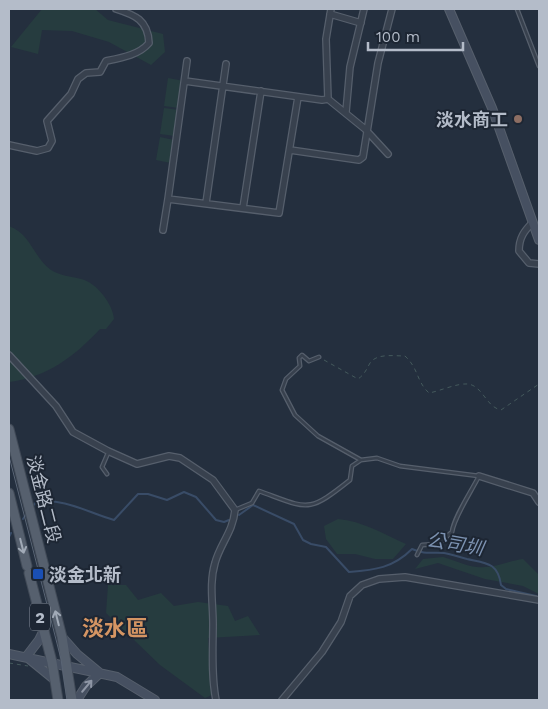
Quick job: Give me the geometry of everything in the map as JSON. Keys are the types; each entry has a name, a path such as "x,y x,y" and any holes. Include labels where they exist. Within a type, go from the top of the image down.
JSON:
{"main road":[{"path":"449,9 492,108 539,240"},
{"name":"淡金路二段","path":"9,429 68,665"},
{"name":"淡金路二段","path":"9,493 52,662"},
{"path":"26,657 44,630"},
{"path":"62,637 76,654 100,673"},
{"path":"9,654 68,665 123,680 155,700"},
{"path":"26,657 55,680"},
{"name":"2","path":"52,662 58,700"},
{"name":"2","path":"68,665 72,700"},
{"path":"77,700 86,686 100,673"}],"street":[{"path":"9,145 37,151 48,148 52,141 47,121 71,94 78,79 86,73 100,72 106,61 122,58 139,51 149,42 146,25 135,15 116,9"},
{"path":"346,112 350,66 364,9"},
{"path":"290,150 359,160 363,157 378,63 392,9"},
{"path":"328,99 326,39 330,11 361,23"},
{"path":"163,230 186,81 187,60"},
{"path":"206,203 226,64"},
{"path":"186,81 298,97 328,99 346,112 388,154"},
{"path":"243,208 261,91"},
{"path":"168,199 278,214 280,212 298,97"},
{"path":"533,222 525,230 519,242 519,251 530,263 539,264"},
{"path":"9,355 56,406 73,432 137,464 169,456 180,458 214,480 236,510 226,542 215,562 211,586 212,679 216,700"},
{"path":"479,476 533,493 539,502"},
{"path":"282,700 322,652 341,622 350,596 362,584 379,579 405,577 539,600"}],"lane":[{"path":"517,9 539,66"},
{"path":"319,356 309,361 302,355 299,358 300,366 286,379 282,390 295,415 318,436 361,460"},
{"path":"107,474 102,467 108,451"},
{"path":"236,510 252,503 259,491 302,507 321,503 350,480 352,466 361,460 377,458 400,466 479,476 467,502 454,522 452,532 438,544 422,545 417,555"}],"path":[{"path":"319,356 358,379 364,375 371,361 378,357 405,356 414,365 420,385 429,393 467,384 476,387 493,408 501,410 539,384"},
{"path":"9,663 30,667"}],"green space":[{"path":"42,9 95,9 108,20 163,34 165,52 151,65 109,42 72,31 42,30 38,54 11,47"},
{"path":"168,78 184,81 179,108 164,106"},
{"path":"164,108 179,110 175,136 160,134"},
{"path":"160,137 174,140 171,163 156,160"},
{"path":"9,226 22,234 40,259 51,270 62,275 87,281 98,289 111,307 114,319 106,329 100,329 70,357 59,364 36,376 9,382"},
{"path":"338,519 364,525 406,544 393,559 375,559 355,554 337,554 326,539 324,526"},
{"path":"443,557 477,567 495,566 523,559 539,575 539,594 523,586 485,579 438,563 415,569 423,559"},
{"path":"108,585 126,585 138,600 161,593 174,606 198,602 228,606 235,621 248,616 260,635 208,638 212,695 205,698 160,665 106,613"}],"waterway":[{"name":"公司圳","path":"33,506 36,502 57,502 76,506 114,520 138,494 148,494 167,500 184,492 196,497 216,520 224,522 229,520"},
{"name":"公司圳","path":"239,515 253,505 294,524 303,540 326,547 349,572 383,567 398,560 412,549 425,553 444,553 490,565 497,572 501,585 506,589 536,596"},
{"name":"公司圳","path":"23,519 27,513"},
{"name":"公司圳","path":"9,537 11,533"}],"tram line":[{"path":"9,456 61,659 67,700"}],"place":[{"name":"淡水商工","path":"518,119"},
{"name":"淡金北新","path":"38,574"}],"district":[{"name":"淡水區","path":"115,628"}]}
